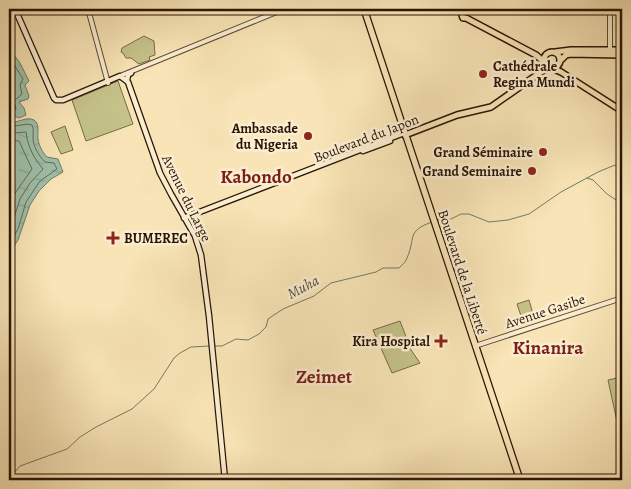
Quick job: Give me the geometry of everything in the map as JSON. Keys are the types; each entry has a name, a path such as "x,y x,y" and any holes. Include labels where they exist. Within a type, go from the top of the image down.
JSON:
{"highway":[{"name":"Boulevard de la Liberté","path":"364,9 520,480"}],"main road":[{"path":"14,9 56,100 63,100 131,73"},
{"path":"461,9 464,18 536,55 551,68 561,72 622,111"},
{"path":"536,55 571,50 622,54"},
{"path":"551,68 568,55 622,50"},
{"path":"555,52 559,54 561,72"},
{"path":"544,62 546,54"},
{"name":"Boulevard du Japon","path":"522,84 541,69 544,62"},
{"name":"Boulevard du Japon","path":"185,220 254,191 452,116 489,105 551,68"},
{"name":"Avenue du Large","path":"122,78 130,91 160,173 185,220 199,256 212,346 225,480"}],"street":[{"path":"88,9 108,82"},
{"path":"131,73 284,9"},
{"path":"610,9 610,52"},
{"path":"122,78 147,65"},
{"name":"Avenue Gasibe","path":"475,346 622,298"}],"shaded area":[{"path":"144,36 154,41 155,55 149,57 150,60 139,64 131,58 126,58 121,52 122,48"},
{"path":"118,81 133,124 86,141 72,100"},
{"path":"65,126 73,150 61,154 51,132"},
{"path":"529,300 535,321 524,325 517,304"},
{"path":"400,321 411,350 420,363 392,373 373,330"},
{"path":"622,377 622,439 621,440 608,380"}],"water":[{"path":"9,48 20,63 29,81 25,85 29,96 28,99 19,102 24,108 26,115 19,118 9,114"},
{"path":"9,119 15,122 25,119 34,120 38,127 38,139 41,149 47,157 58,159 63,172 51,179 39,191 30,205 18,240 10,252 12,260 9,270"},
{"path":"9,270 13,286 9,306"}],"waterway":[{"name":"Muha","path":"436,220 451,219 461,214 469,214 489,222 508,220 529,214 561,192 598,172 615,165 622,171"},
{"path":"587,178 593,180 607,194 622,204"},
{"name":"Muha","path":"214,346 222,346 236,339 248,340 259,334 266,327 268,319 283,309 314,296 331,283 376,272 383,268 399,268 410,251 415,232 432,222"},
{"name":"Muha","path":"9,479 20,466 67,449 80,437 96,427 132,409 154,389 174,358 180,353 191,347 210,346"}],"place":[{"name":"Cathédrale Regina Mundi","path":"483,74"},
{"name":"Ambassade du Nigeria","path":"308,136"},
{"name":"Grand Séminaire","path":"543,152"},
{"name":"Grand Seminaire","path":"532,171"},
{"name":"BUMEREC","path":"113,238"},
{"name":"Kira Hospital","path":"441,341"}],"district":[{"name":"Kabondo","path":"256,176"},
{"name":"Kinanira","path":"548,347"},
{"name":"Zeimet","path":"324,376"}]}
